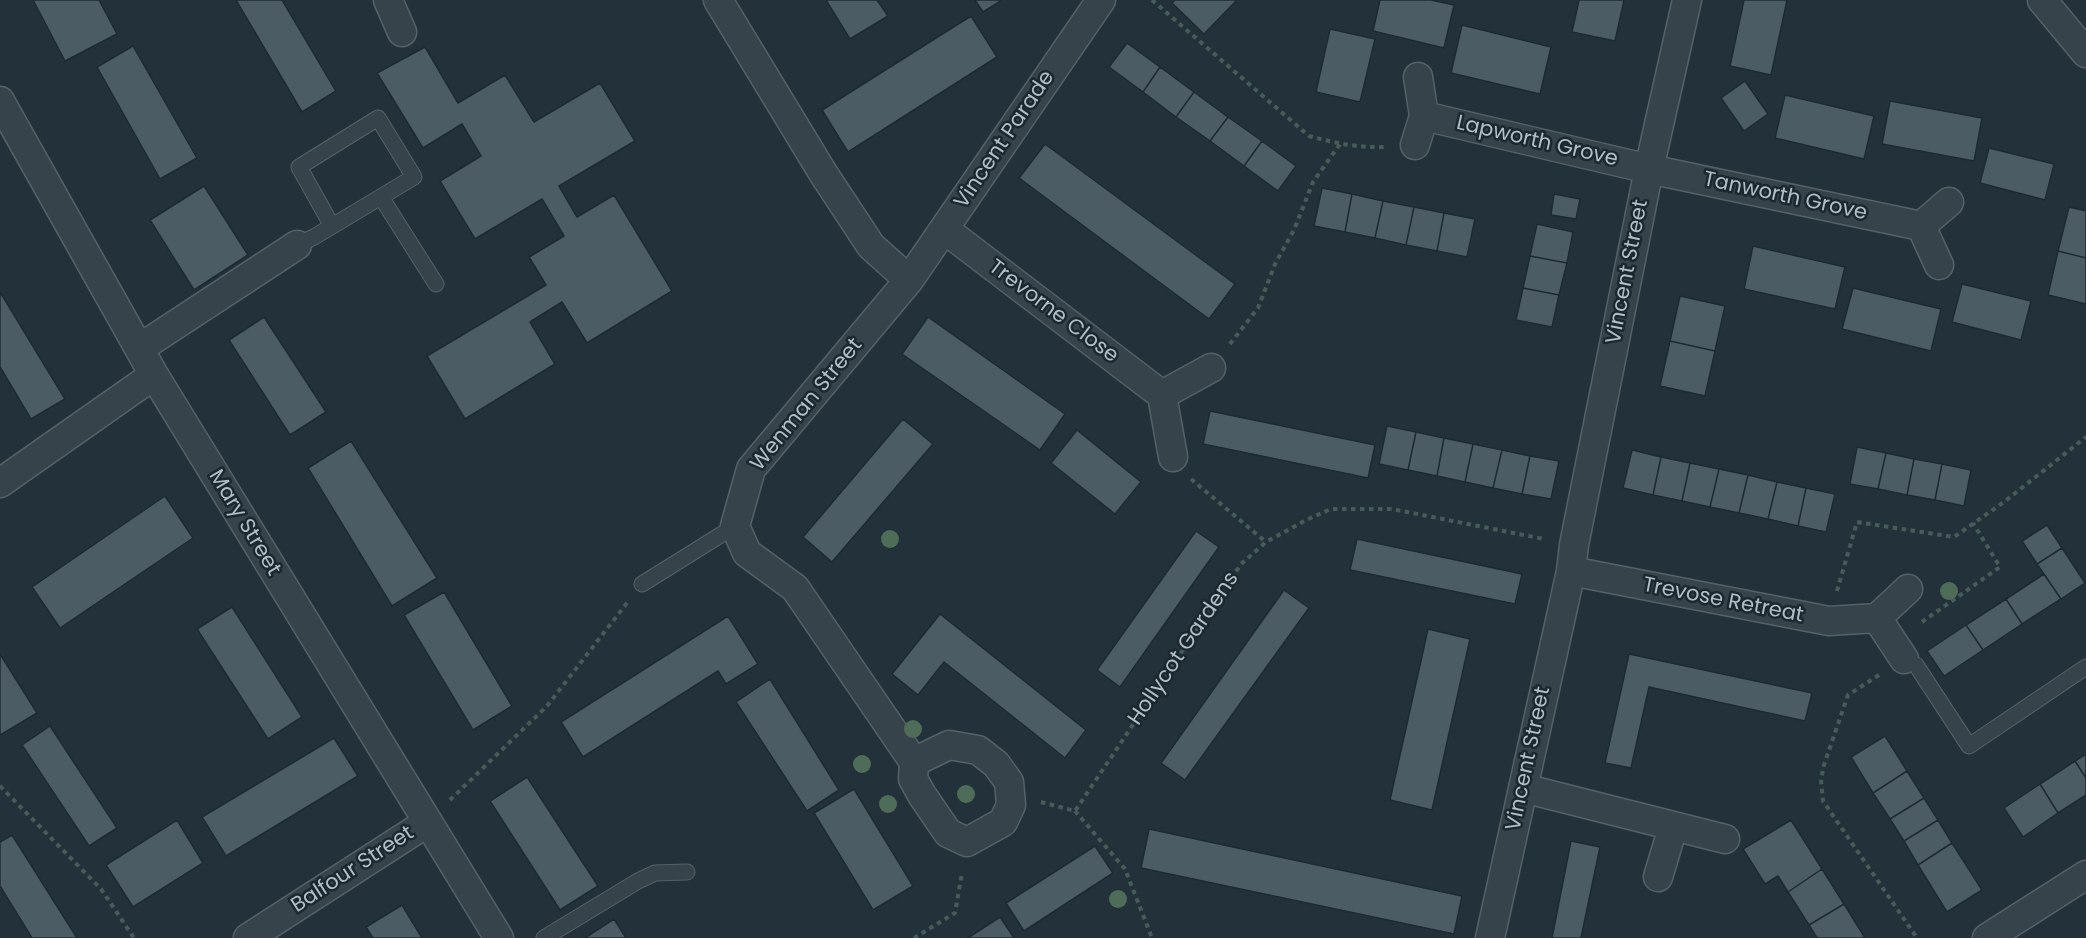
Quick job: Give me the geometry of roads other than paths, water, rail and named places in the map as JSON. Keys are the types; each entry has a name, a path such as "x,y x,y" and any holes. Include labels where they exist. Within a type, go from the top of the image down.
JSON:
{"street":[{"path":"388,0 402,32"},
{"path":"718,0 823,173 871,246 909,280"},
{"name":"Vincent Parade","path":"909,280 1101,0"},
{"name":"Vincent Street","path":"1490,938 1573,558 1649,169 1687,0"},
{"path":"2042,0 2086,53"},
{"path":"1415,146 1424,116 1418,77"},
{"name":"Mary Street","path":"0,100 154,375 499,938"},
{"name":"Lapworth Grove","path":"1424,116 1649,169"},
{"name":"Tanworth Grove","path":"1649,169 1921,226"},
{"path":"1939,265 1921,226 1949,202"},
{"name":"Trevorne Close","path":"944,229 1162,395"},
{"path":"140,348 297,245"},
{"name":"Wenman Street","path":"735,526 751,469 909,280"},
{"path":"1173,457 1162,395 1211,368"},
{"path":"0,483 154,375"},
{"path":"735,526 747,553 795,588 914,762 913,779 948,833 967,842 1002,822 1011,805 1009,782 996,764 978,750 949,745 914,762"},
{"name":"Trevose Retreat","path":"1573,558 1829,621 1876,618"},
{"path":"1904,659 1876,618 1908,589"},
{"path":"1523,788 1673,828 1725,839"},
{"name":"Balfour Street","path":"248,938 428,822"},
{"path":"1659,878 1673,828"},
{"path":"1996,936 2086,875"}],"lane":[{"path":"297,245 332,226 414,177 378,118 299,167 332,226"},
{"path":"381,197 435,285"},
{"path":"642,584 735,526"},
{"path":"1904,659 1916,665 1969,746 2086,668"},
{"path":"544,938 655,873 687,872"}]}
